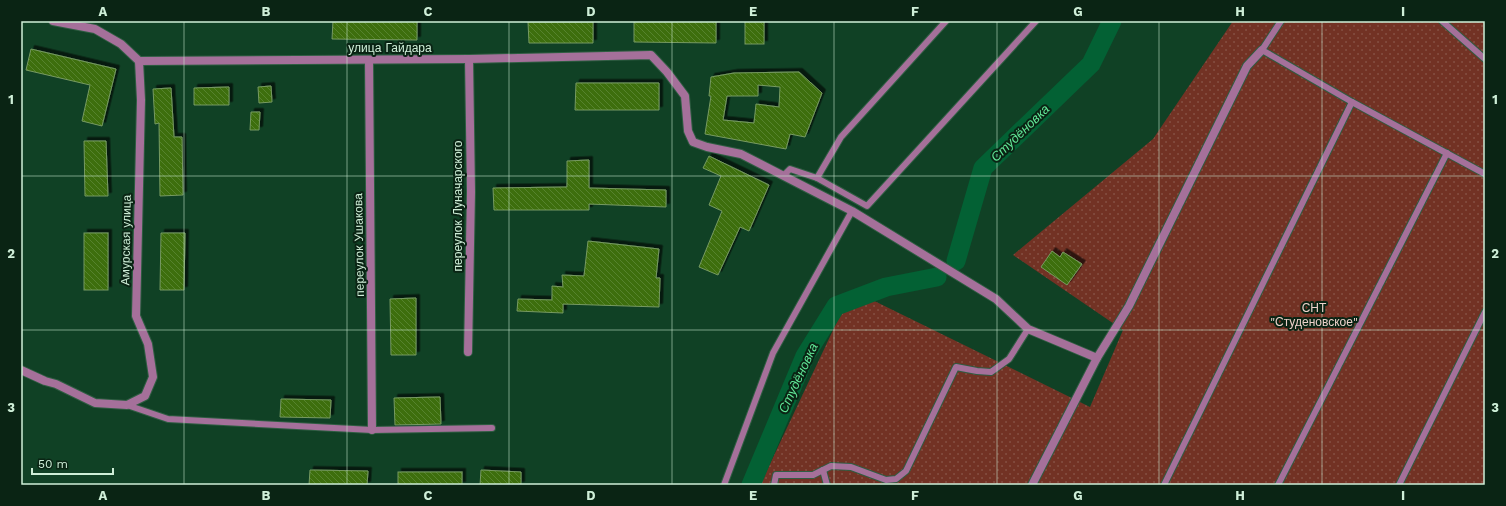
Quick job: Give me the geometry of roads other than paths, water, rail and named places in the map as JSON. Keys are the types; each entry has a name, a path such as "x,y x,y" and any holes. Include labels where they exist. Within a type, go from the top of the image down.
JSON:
{"street":[{"path":"53,21 95,29 121,44 139,60"},
{"path":"1032,485 1097,358 1129,306 1247,66 1262,50"},
{"name":"улица Гайдара","path":"139,60 369,60 651,55 686,96 688,131 693,142 707,147 741,154 783,176"},
{"name":"переулок Луначарского","path":"468,352 471,192 469,59"},
{"name":"Амурская улица","path":"127,405 145,396 153,377 148,344 136,316 141,100 139,60"},
{"name":"переулок Ушакова","path":"369,60 372,430"},
{"path":"783,176 852,212 996,299 1028,328 1097,358"},
{"path":"21,370 45,381 56,384 95,403 127,405"}],"lane":[{"path":"817,178 841,137 946,21"},
{"path":"783,176 790,169 817,178 867,206 1036,21"},
{"path":"1282,21 1262,50 1352,102 1485,174"},
{"path":"1442,21 1485,59"},
{"path":"1164,485 1352,102"},
{"path":"1278,485 1447,154"},
{"path":"724,485 773,353 852,212"},
{"path":"1399,485 1485,312"},
{"path":"774,485 776,475 813,475 831,466 851,467 886,480 896,479 906,471 956,367 991,372 1009,359 1028,328"},
{"path":"127,405 168,419 372,430 492,428"},
{"path":"823,470 827,485"}],"waterway":[{"name":"Студёновка","path":"956,261 983,168 1091,64 1112,21"},
{"name":"Студёновка","path":"751,485 805,356 836,306 886,287 937,277"}],"park label":[{"name":"СНТ \"Студеновское\"","path":"1314,315"}]}
